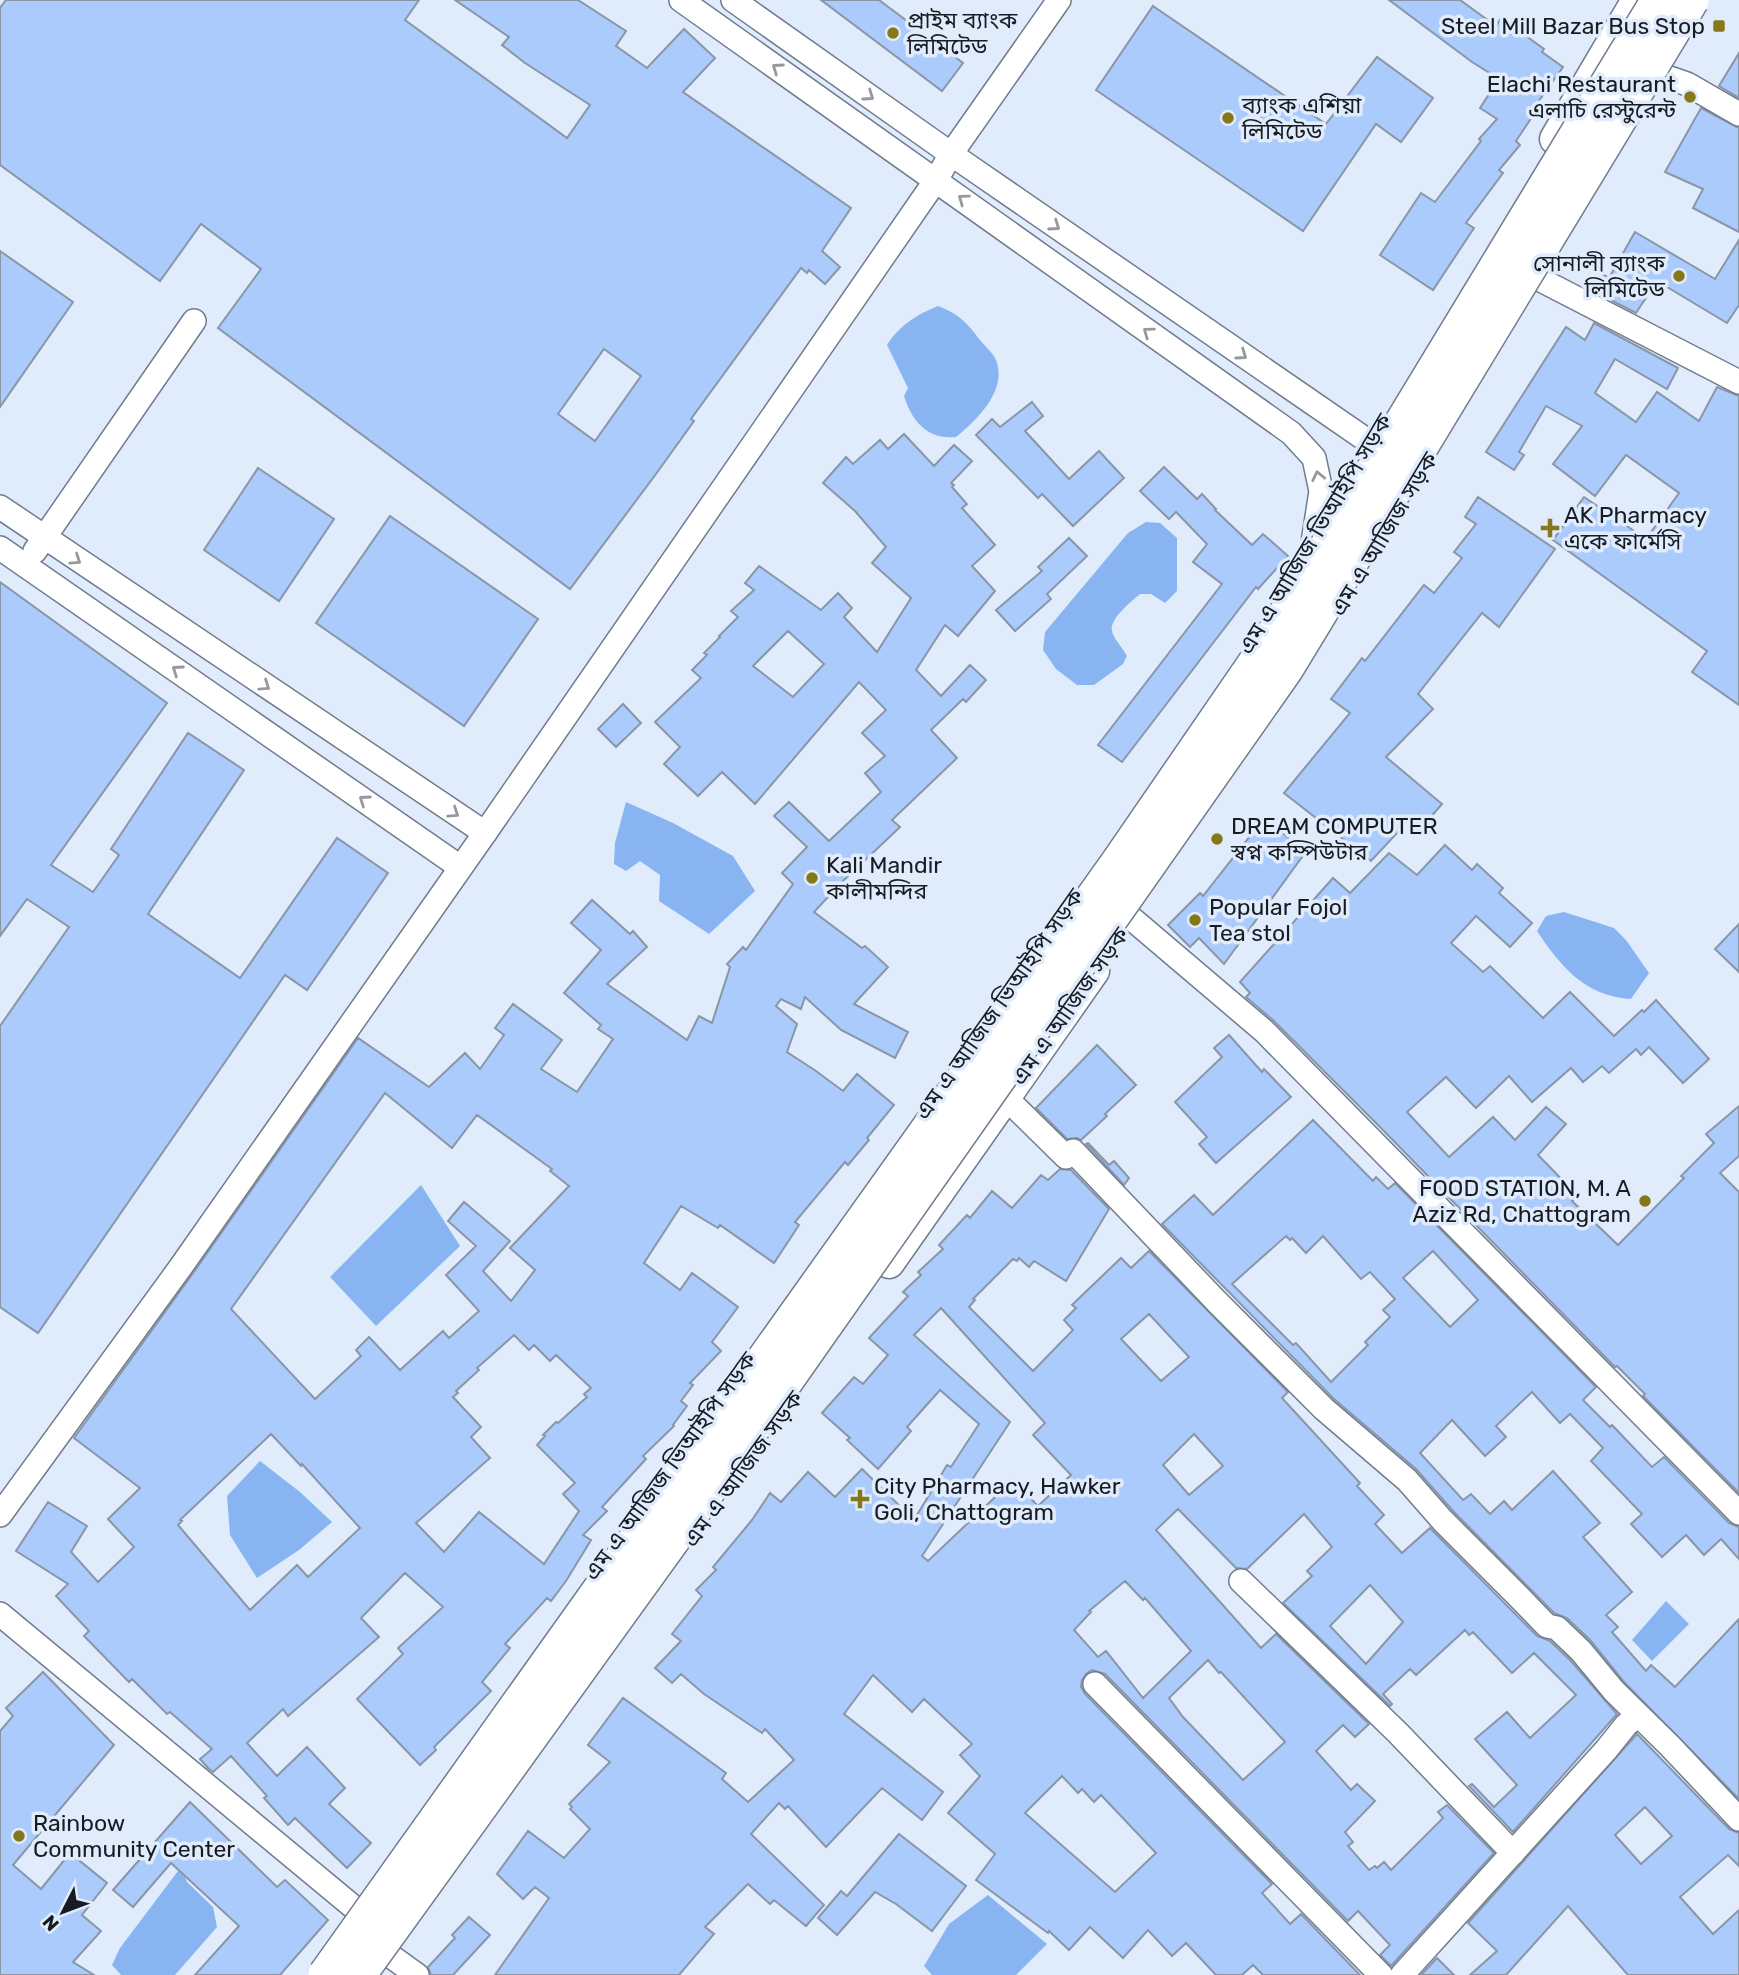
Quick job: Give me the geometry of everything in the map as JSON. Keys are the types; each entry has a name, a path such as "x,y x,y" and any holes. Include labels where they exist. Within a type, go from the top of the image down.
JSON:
{"highway":[{"path":"326,1975 1096,895 1242,684 1332,543 1659,0"},
{"path":"358,1975 756,1422 1286,668 1691,0"}],"main road":[{"name":"এম এ আজিজ ভিআইপি সড়ক","path":"310,1975 514,1682 664,1477 1234,669 1313,543 1370,443 1479,267 1637,0"},
{"name":"এম এ আজিজ সড়ক","path":"385,1966 1006,1098 1276,712 1706,0"}],"street":[{"path":"681,0 1291,433 1314,458 1321,491 1313,543"},
{"path":"733,0 951,154 1420,476"},
{"path":"0,1515 180,1268 485,833 1059,0"},
{"path":"1661,75 1687,84 1739,114"},
{"path":"1539,279 1739,382"},
{"path":"26,565 194,321"},
{"path":"0,507 485,833"},
{"path":"0,548 460,867"},
{"path":"1131,918 1264,1031 1739,1513"},
{"path":"1006,1098 1066,1157 1073,1151 1324,1409 1407,1480 1443,1521 1548,1626 1557,1628 1581,1651 1614,1691 1739,1818"},
{"path":"1241,1581 1398,1733 1513,1853"},
{"path":"0,1614 357,1910 385,1966 417,1975"},
{"path":"1095,1684 1385,1975 1513,1853 1626,1725 1638,1715"}],"water":[{"path":"938,306 956,315 970,328 995,357 999,371 998,382 988,403 956,437 929,432 916,421 904,396 908,388 887,345 909,321"},
{"path":"1146,522 1160,523 1177,538 1177,591 1165,603 1151,594 1140,594 1127,606 1112,626 1114,637 1127,656 1123,664 1094,685 1077,685 1056,669 1043,650 1045,632 1128,533"},
{"path":"626,802 673,823 733,856 755,891 709,934 659,901 660,875 640,861 626,871 614,864 615,843"},
{"path":"1564,912 1614,928 1626,940 1649,973 1631,999 1615,997 1587,986 1555,956 1537,931 1546,916"},
{"path":"421,1185 460,1246 376,1326 330,1277"},
{"path":"260,1461 300,1492 332,1522 299,1550 257,1578 230,1535 227,1496"},
{"path":"1666,1601 1689,1624 1652,1661 1632,1640"},
{"path":"181,1867 187,1882 213,1907 217,1927 175,1975 121,1975 112,1965 120,1948"},
{"path":"988,1895 1047,1944 1016,1975 932,1975 924,1966 949,1924"}],"building":[{"path":"6,0 419,0 405,20 567,138 590,105 525,63 502,45 509,37 455,0 578,0 626,31 616,46 647,68 684,29 715,58 683,92 851,208 822,251 840,267 825,284 809,270 807,273 801,268 691,419 694,421 656,474 570,589 218,328 261,269 201,224 160,281 0,165 0,8","holes":["604,349 641,376 595,441 558,414"]},
{"name":"প্রাইম ব্যাংক লিমিটেড","path":"821,0 879,0 963,63 942,91"},
{"path":"1389,0 1460,0 1496,26 1501,18 1544,49 1542,52 1563,67 1533,109 1536,111 1516,141 1520,145 1499,170 1503,173 1466,223 1474,228 1433,290 1380,255 1421,193 1435,202 1481,141 1479,139 1497,119 1480,108 1499,79"},
{"name":"ব্যাংক এশিয়া লিমিটেড","path":"1153,6 1326,124 1377,57 1433,98 1401,142 1376,124 1303,231 1096,90"},
{"path":"1739,53 1739,98 1719,86"},
{"path":"1701,108 1739,128 1739,232 1693,208 1703,189 1665,172"},
{"name":"সোনালী ব্যাংক লিমিটেড","path":"1635,232 1715,279 1739,240 1739,305 1727,323 1657,281 1636,313 1593,291 1601,273 1609,278"},
{"path":"0,251 73,302 0,407"},
{"path":"1594,323 1678,368 1667,389 1615,359 1595,393 1636,422 1657,392 1699,421 1717,387 1739,396 1739,705 1692,672 1707,651 1553,540 1584,497 1646,539 1679,493 1626,455 1595,496 1553,464 1582,426 1546,406 1519,452 1524,455 1514,470 1486,452 1566,327 1585,340"},
{"path":"1032,402 1043,416 1025,431 1069,479 1099,451 1124,478 1073,526 1042,494 1038,498 976,435 992,419 1000,427"},
{"path":"904,434 934,466 954,445 972,461 951,483 967,504 962,508 995,545 972,566 995,591 958,636 945,625 916,670 941,696 970,665 986,680 966,702 963,699 931,730 957,758 892,820 900,827 814,912 862,948 865,946 888,967 854,1004 908,1032 895,1058 841,1030 805,997 801,1009 781,999 776,1006 797,1024 787,1052 843,1091 857,1074 894,1105 848,1165 845,1162 795,1222 799,1225 774,1263 720,1225 718,1228 681,1206 644,1263 680,1290 692,1273 738,1307 712,1342 721,1351 690,1383 693,1385 681,1401 687,1406 674,1426 643,1456 646,1459 602,1507 607,1511 583,1535 591,1540 566,1581 551,1601 547,1598 505,1644 510,1648 482,1682 491,1691 434,1747 436,1750 420,1765 357,1699 403,1654 398,1648 443,1607 405,1573 361,1618 379,1637 288,1716 283,1709 247,1743 277,1776 307,1747 345,1788 329,1804 371,1843 347,1868 295,1818 288,1825 264,1798 267,1796 231,1756 213,1772 208,1768 200,1759 212,1749 170,1712 167,1714 132,1679 129,1682 84,1636 89,1631 56,1596 68,1584 16,1551 48,1502 87,1526 71,1552 98,1582 134,1547 108,1519 140,1488 74,1438 358,1038 429,1087 465,1053 480,1069 504,1035 495,1028 513,1004 562,1040 541,1069 577,1092 613,1039 598,1029 601,1025 564,993 601,950 571,923 592,900 630,934 633,931 647,947 607,984 687,1040 699,1016 712,1023 730,967 727,964 743,947 746,950 793,884 782,873 807,847 774,816 789,802 829,841 881,792 865,773 885,756 862,733 886,710 859,682 755,804 722,772 698,796 664,764 680,747 655,722 701,678 692,670 738,617 731,611 754,590 745,583 759,566 821,610 838,593 852,608 844,617 877,652 911,598 872,563 886,547 855,511 823,483 846,457 853,464 880,440 888,449","holes":["788,631 824,664 793,697 753,666","385,1093 452,1148 477,1115 552,1169 550,1171 569,1186 510,1248 535,1270 511,1301 483,1271 510,1241 464,1202 448,1221 476,1246 446,1275 479,1311 449,1338 443,1331 400,1370 369,1337 356,1350 361,1356 315,1399 231,1309","514,1335 529,1350 534,1345 550,1361 556,1355 591,1388 584,1394 587,1397 556,1422 537,1445 575,1483 563,1494 579,1511 544,1564 479,1512 444,1552 416,1523 490,1458 471,1437 481,1427 453,1397 479,1370 477,1368","271,1434 360,1528 308,1577 297,1565 250,1610 178,1525 182,1521 180,1520"]},
{"path":"1164,467 1197,499 1202,494 1252,545 1263,534 1288,556 1258,589 1256,587 1122,762 1098,745 1222,584 1193,562 1207,544 1176,512 1169,519 1140,491"},
{"path":"258,468 334,519 279,601 204,550"},
{"path":"1478,497 1555,549 1499,627 1482,613 1418,694 1433,709 1386,757 1442,804 1422,827 1411,818 1371,861 1284,793 1350,713 1331,699 1362,658 1365,661 1424,585 1434,593 1462,558 1454,552 1476,524 1465,517"},
{"path":"390,516 538,619 464,726 316,623"},
{"path":"1069,538 1087,556 1047,594 1051,599 1015,631 996,610 1042,571 1038,567"},
{"path":"0,582 167,703 51,865 93,892 119,855 111,849 188,733 244,770 148,914 240,978 337,838 388,873 307,990 285,975 38,1333 0,1307 0,1026 69,927 27,899 0,936"},
{"path":"623,704 641,723 616,747 598,729"},
{"path":"1265,817 1305,853 1224,964 1199,938 1190,947 1168,925 1200,893 1203,896"},
{"path":"1445,845 1472,870 1477,864 1503,888 1499,893 1532,923 1510,947 1476,916 1451,943 1483,972 1490,966 1543,1018 1570,992 1614,1036 1656,1000 1709,1059 1683,1083 1649,1047 1641,1055 1636,1049 1609,1073 1602,1066 1583,1082 1571,1068 1532,1102 1509,1076 1476,1108 1446,1077 1407,1112 1449,1157 1493,1117 1515,1140 1546,1107 1566,1124 1538,1155 1578,1196 1572,1201 1618,1245 1684,1178 1681,1176 1714,1143 1706,1134 1739,1106 1739,1156 1720,1173 1739,1192 1739,1493 1643,1396 1645,1394 1615,1367 1378,1125 1274,1021 1246,997 1250,993 1240,982 1333,878 1350,893 1389,853 1417,875"},
{"path":"1739,924 1739,972 1715,949"},
{"path":"1229,1035 1262,1072 1264,1069 1291,1097 1216,1163 1199,1144 1207,1137 1175,1102 1222,1057 1214,1048"},
{"path":"1097,1045 1136,1085 1081,1140 1067,1139 1036,1108"},
{"path":"1313,1120 1373,1181 1376,1177 1388,1189 1395,1183 1596,1387 1583,1400 1610,1427 1612,1425 1652,1467 1664,1457 1729,1523 1739,1527 1739,1559 1721,1539 1704,1555 1686,1535 1662,1557 1631,1524 1642,1514 1591,1461 1603,1448 1570,1414 1560,1423 1532,1392 1496,1426 1506,1437 1485,1456 1452,1420 1420,1453 1463,1500 1471,1494 1490,1514 1504,1501 1512,1510 1553,1471 1600,1523 1583,1537 1632,1592 1606,1615 1618,1627 1612,1632 1646,1671 1651,1665 1675,1687 1739,1619 1739,1799 1624,1682 1591,1641 1567,1618 1554,1613 1453,1511 1416,1469 1334,1399 1162,1224 1194,1195 1213,1215","holes":["1286,1236 1290,1240 1292,1238 1306,1253 1323,1236 1361,1279 1370,1272 1395,1299 1383,1310 1390,1317 1365,1342 1368,1345 1331,1382 1296,1343 1293,1345 1232,1284","1433,1251 1478,1300 1450,1327 1403,1278"]},
{"path":"1086,1144 1109,1165 1114,1161 1129,1178 1124,1185"},
{"path":"1060,1169 1071,1170 1109,1209 1066,1281 1034,1261 1029,1267 1019,1258 1017,1261 1013,1259 973,1299 975,1300 969,1307 1033,1371 1073,1330 1064,1320 1076,1308 1072,1305 1121,1258 1131,1268 1149,1251 1288,1392 1282,1398 1360,1483 1357,1486 1384,1515 1375,1524 1402,1553 1430,1528 1537,1636 1550,1641 1571,1661 1617,1714 1513,1832 1469,1786 1472,1784 1494,1807 1517,1785 1475,1739 1507,1712 1530,1738 1576,1695 1534,1653 1512,1673 1473,1632 1469,1635 1465,1630 1416,1675 1410,1669 1383,1694 1392,1704 1390,1706 1283,1603 1312,1576 1307,1571 1332,1547 1304,1514 1247,1569 1236,1568 1178,1509 1156,1530 1261,1648 1276,1634 1369,1724 1355,1737 1343,1725 1316,1751 1351,1790 1357,1784 1375,1801 1345,1832 1353,1842 1348,1846 1369,1870 1384,1862 1391,1870 1443,1818 1438,1812 1447,1805 1494,1853 1391,1966 1380,1955 1390,1945 1358,1911 1348,1921 1105,1674 1092,1670 1082,1680 1081,1687 1085,1694 1272,1884 1262,1893 1290,1924 1301,1914 1360,1975 1263,1975 1253,1965 1242,1975 1216,1975 1186,1943 1172,1956 1148,1930 1123,1958 1090,1927 1069,1950 1049,1931 1048,1933 976,1880 995,1854 948,1813 980,1776 960,1755 972,1744 924,1699 912,1712 873,1675 844,1714 943,1792 922,1820 882,1788 826,1847 788,1806 785,1809 779,1803 751,1834 824,1905 806,1926 774,1900 770,1904 748,1884 705,1927 714,1934 679,1975 495,1975 549,1898 535,1887 523,1899 497,1874 528,1831 564,1858 590,1829 570,1809 572,1807 569,1804 610,1762 588,1745 623,1698 726,1773 722,1779 748,1802 794,1760 765,1729 762,1733 704,1694 681,1674 672,1683 655,1668 681,1641 672,1634 702,1596 696,1590 716,1570 713,1567 752,1520 770,1493 781,1502 808,1472 835,1497 862,1469 914,1520 947,1465 951,1467 979,1424 940,1390 907,1427 911,1431 878,1469 847,1440 850,1438 822,1413 854,1377 863,1384 888,1355 869,1338 908,1296 903,1292 921,1275 918,1272 943,1249 939,1245 967,1215 970,1218 992,1191 1012,1208 1041,1175 1048,1180","holes":["941,1308 1045,1423 1033,1435 1071,1475 1038,1506 1013,1480 928,1561 922,1556 1010,1422 914,1335","1149,1314 1189,1357 1161,1381 1121,1339","1194,1434 1223,1466 1189,1495 1163,1465","1125,1581 1143,1600 1145,1598 1191,1651 1143,1698 1106,1651 1098,1657 1074,1630 1091,1612 1089,1611","1370,1585 1403,1622 1366,1664 1330,1626","1208,1660 1285,1742 1243,1780 1183,1717 1169,1698","1062,1776 1078,1793 1082,1789 1094,1802 1101,1795 1156,1853 1115,1892 1025,1813"]},
{"path":"43,1672 114,1745 13,1865 41,1889 70,1853 107,1883 82,1915 101,1931 73,1962 94,1975 0,1975 0,1731 13,1716 6,1708"},
{"path":"1637,1734 1729,1829 1739,1833 1739,1866 1728,1855 1680,1897 1713,1934 1739,1910 1739,1975 1628,1975 1568,1906 1506,1975 1470,1975 1497,1951 1468,1923","holes":["1645,1807 1672,1836 1641,1864 1615,1835"]},
{"path":"190,1802 277,1887 285,1880 328,1920 280,1975 195,1975 239,1926 171,1863 133,1907 113,1890"},
{"path":"899,1834 966,1886 932,1931 875,1892 837,1935 818,1918 841,1891 847,1896"},
{"path":"469,1917 490,1935 453,1975 431,1975 428,1967 455,1938 452,1935"},
{"path":"1437,1958 1454,1975 1421,1975"}],"place":[{"name":"Steel Mill Bazar Bus Stop","path":"1719,26"},
{"name":"প্রাইম ব্যাংক লিমিটেড","path":"893,33"},
{"name":"Elachi Restaurant এলাচ‌ি র‌েস্টুর‌েন্ট","path":"1690,97"},
{"name":"ব্যাংক এশিয়া লিমিটেড","path":"1228,118"},
{"name":"সোনালী ব্যাংক লিমিটেড","path":"1679,276"},
{"name":"AK Pharmacy একে ফার্মেসি","path":"1550,528"},
{"name":"DREAM COMPUTER স্বপ্ন কম্পিউটার","path":"1217,839"},
{"name":"Kali Mandir কালীমন্দির","path":"812,878"},
{"name":"Popular Fojol Tea stol","path":"1195,920"},
{"name":"FOOD STATION, M. A Aziz Rd, Chattogram","path":"1645,1201"},
{"name":"City Pharmacy, Hawker Goli, Chattogram","path":"860,1499"},
{"name":"Rainbow Community Center","path":"19,1836"}]}
